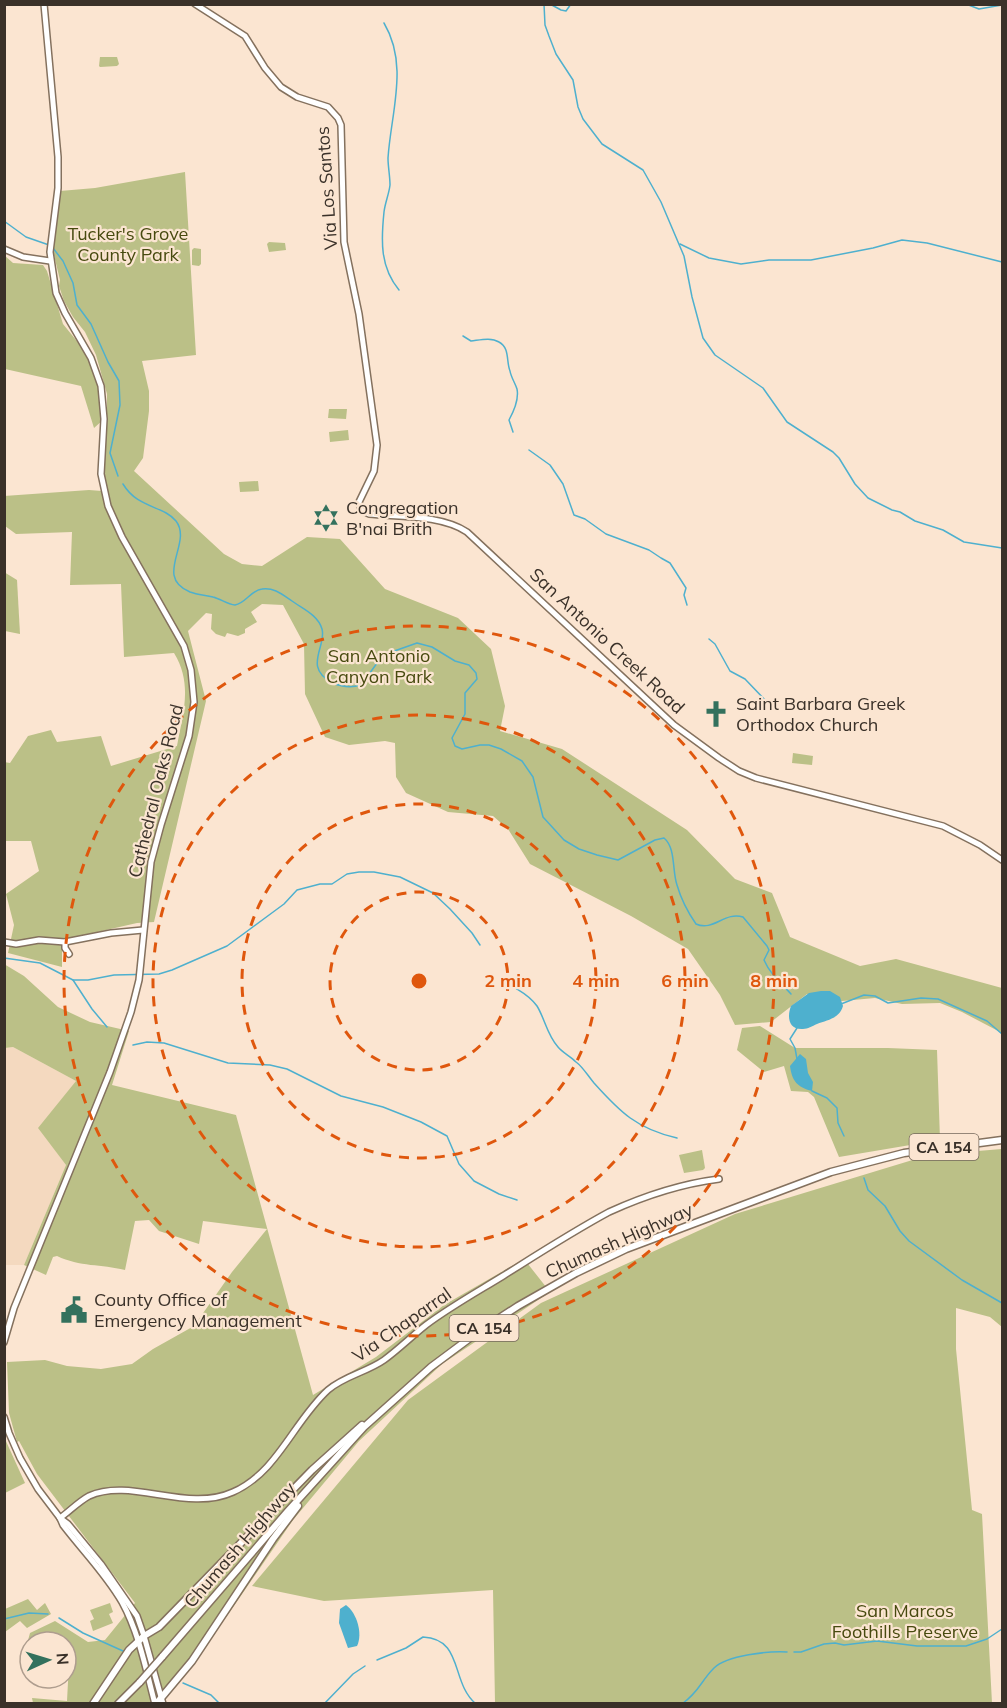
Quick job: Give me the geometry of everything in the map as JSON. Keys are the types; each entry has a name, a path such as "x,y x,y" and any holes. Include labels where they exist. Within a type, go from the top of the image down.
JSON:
{"main road":[{"name":"Chumash Highway","path":"118,1704 140,1682 342,1451 375,1417 431,1367 499,1318 561,1281 612,1256 706,1218 842,1168 904,1153 1002,1140"},
{"path":"93,1704 122,1659 138,1642 159,1627 331,1451 375,1417"},
{"path":"155,1704 162,1700 192,1661 266,1548 308,1491"}],"street":[{"name":"Cathedral Oaks Road","path":"4,1342 14,1308 110,1072 140,980 143,930 153,853 192,723 194,702 189,658 180,637 122,537 108,506 101,474 104,419 101,386 92,358 59,300 50,261 50,236 58,188 58,157 44,4"},
{"name":"Via Los Santos","path":"195,4 245,36 265,68 281,87 297,97 328,107 334,112 341,125 344,242 359,314 377,446 374,471 359,502 362,510"},
{"path":"4,249 32,260 50,261"},
{"name":"San Antonio Creek Road","path":"362,510 369,514 439,521 459,527 669,721 740,771 756,778 943,826 980,845 1002,860"},
{"path":"4,942 16,944 39,940 65,942 111,933 143,930"},
{"path":"65,942 65,948 69,954"},
{"name":"Via Chaparral","path":"60,1518 80,1501 91,1495 105,1492 119,1491 194,1500 218,1497 242,1488 253,1482 265,1470 329,1389 376,1365 441,1314 609,1212 630,1202 674,1188 719,1179"},
{"path":"4,1417 24,1467 63,1525 117,1595 126,1611 138,1642 155,1704"},
{"path":"60,1518 68,1524 112,1577 137,1616 162,1700"}],"shaded area":[{"path":"13,1047 76,1081 39,1128 66,1165 24,1265 5,1265 4,1048"}],"green space":[{"path":"100,57 117,57 119,64 100,67"},
{"name":"San Antonio Canyon Park","path":"185,172 196,355 142,361 149,391 149,411 143,458 134,471 224,554 242,564 262,566 307,537 340,539 385,589 458,618 491,649 505,706 500,731 562,749 687,830 735,879 772,893 790,937 860,966 896,959 1002,988 1002,1033 940,1003 902,1004 875,998 842,1001 818,999 807,994 771,1022 735,1025 720,995 688,949 631,916 530,864 508,829 493,816 448,812 406,793 396,777 395,743 385,741 349,745 325,737 305,694 304,644 283,605 262,604 251,612 257,622 238,636 227,633 225,637 216,634 211,629 212,614 206,613 188,631 206,701 154,922 137,923 62,940 62,967 8,953 14,925 6,894 39,871 31,841 5,841 4,762 10,763 28,736 51,730 57,742 101,736 111,766 177,746 184,710 185,687 180,665 174,653 124,657 121,584 70,585 72,532 16,534 5,526 4,496 102,491 100,475 104,466 107,394 96,355 85,332 64,301 59,286 60,280 52,247 60,191 95,188"},
{"path":"269,242 285,243 286,250 269,252 267,244"},
{"path":"194,248 201,249 199,266 192,265"},
{"path":"4,255 13,263 43,265 47,271 63,324 93,361 104,419 94,428 81,386 5,369"},
{"path":"329,409 347,409 346,419 328,418"},
{"path":"348,430 349,440 330,442 329,432"},
{"path":"258,481 259,491 240,492 239,482"},
{"path":"4,572 17,580 20,634 5,631"},
{"path":"793,753 813,756 812,765 792,763"},
{"path":"4,964 24,976 58,1007 90,1022 129,1031 112,1085 236,1115 313,1395 376,1357 444,1305 524,1259 550,1292 442,1364 359,1441 293,1520 229,1613 162,1703 33,1703 32,1698 67,1701 68,1690 78,1690 78,1636 88,1642 105,1640 135,1603 37,1474 19,1441 17,1442 9,1413 7,1362 45,1360 67,1366 101,1369 132,1364 153,1349 194,1326 232,1272 267,1229 203,1221 199,1244 159,1231 149,1220 135,1221 125,1270 82,1264 57,1256 53,1257 46,1275 24,1265 66,1165 38,1128 76,1081 13,1047 5,1048"},
{"path":"760,1026 795,1048 937,1050 940,1140 839,1157 814,1097 808,1092 791,1091 784,1066 764,1072 737,1050 742,1028"},
{"name":"San Marcos Foothills Preserve","path":"1002,1149 1002,1327 990,1317 956,1308 956,1349 972,1510 982,1514 992,1703 495,1703 493,1590 324,1601 252,1586 408,1400 541,1303 735,1214 929,1155"},
{"path":"702,1150 705,1168 684,1173 679,1155"},
{"path":"4,1439 25,1483 5,1493"},
{"path":"28,1599 37,1610 45,1603 51,1614 27,1628 20,1621 5,1632 5,1609"},
{"path":"110,1603 113,1612 109,1614 113,1623 93,1631 90,1621 94,1619 90,1610"},
{"path":"55,1621 69,1630 36,1630"}],"water":[{"path":"830,991 840,997 843,1006 839,1014 807,1028 794,1027 789,1018 791,1006 809,993"},
{"path":"800,1054 806,1059 808,1073 813,1082 812,1091 796,1083 792,1076 790,1066"},
{"path":"346,1605 356,1618 359,1630 357,1646 348,1648 339,1623 340,1609"}],"waterway":[{"path":"544,4 545,25 556,54 573,80 578,107 583,119 602,144 643,170 661,202 684,256 703,338 715,355 763,388 787,422 833,452 855,484 868,498 915,521 943,530 964,542 1002,548"},
{"path":"550,4 566,11 571,4"},
{"path":"966,4 979,9 1002,5"},
{"path":"384,23 396,55 397,72 388,158 390,185 384,212 382,243 388,272 399,290"},
{"path":"4,221 26,237 49,245"},
{"path":"680,244 709,258 741,264 769,260 811,260 902,240 927,243 1002,262"},
{"path":"53,248 63,261 73,283 77,305 91,324 119,381 120,405 110,453 118,476"},
{"path":"463,336 471,341 496,340 505,348 517,389 516,405 509,420 513,432"},
{"path":"529,450 550,465 563,484 574,515 585,519 606,534 649,550 670,563 686,588 684,595 687,605"},
{"path":"123,484 136,498 171,516 176,521 180,530 180,539 174,569 179,586 190,592 235,605 258,590 270,589 282,594 314,616 320,624 323,636 317,664 324,677 333,683 347,687 361,685 383,655 417,643 432,647 455,661 469,665 476,673 477,679 465,693 465,714 452,738 455,746 462,749 489,745 522,761 533,777 543,817 564,840 579,849 618,860 655,840 664,838 670,848 680,895 696,924 702,926 730,917 743,917 769,950 764,960 769,970 791,994"},
{"path":"709,639 715,644 730,671 745,679 768,703"},
{"path":"73,980 88,980 114,975 159,974 172,970 227,946 284,904 297,890 320,884 332,884 347,874 359,872 374,872 400,877 433,893 472,933 480,945"},
{"path":"4,958 40,963 73,980 107,1027"},
{"path":"502,977 533,1001 558,1047 581,1066 612,1103 630,1118 651,1130 677,1138"},
{"path":"841,1004 864,995 875,996 888,1003 921,998 938,999 987,1021 1002,1034"},
{"path":"797,1028 790,1039 797,1059"},
{"path":"133,1045 147,1042 164,1043 228,1063 270,1065 287,1069 341,1096 383,1107 421,1122 447,1136 459,1164 474,1181 517,1200"},
{"path":"812,1091 827,1098 837,1108 838,1123 844,1136"},
{"path":"864,1178 868,1190 885,1206 909,1241 962,1280 1002,1303"},
{"path":"4,1619 29,1613 48,1614"},
{"path":"59,1618 83,1633 123,1651"},
{"path":"794,1652 801,1652 824,1644 844,1645 877,1641 917,1646 966,1646 987,1639 1002,1629"},
{"path":"377,1660 406,1648 423,1637 436,1640 445,1645 451,1653 463,1685 476,1704"},
{"path":"682,1704 693,1695 714,1668 728,1660 770,1652 787,1652"},
{"path":"324,1704 353,1674 365,1666"},
{"path":"183,1683 211,1695 220,1704"}],"place":[{"name":"Congregation B'nai Brith","path":"326,518"},
{"name":"Saint Barbara Greek Orthodox Church","path":"716,714"},
{"name":"County Office of Emergency Management","path":"74,1310"}],"park label":[{"name":"Tucker's Grove County Park","path":"128,244"}]}
